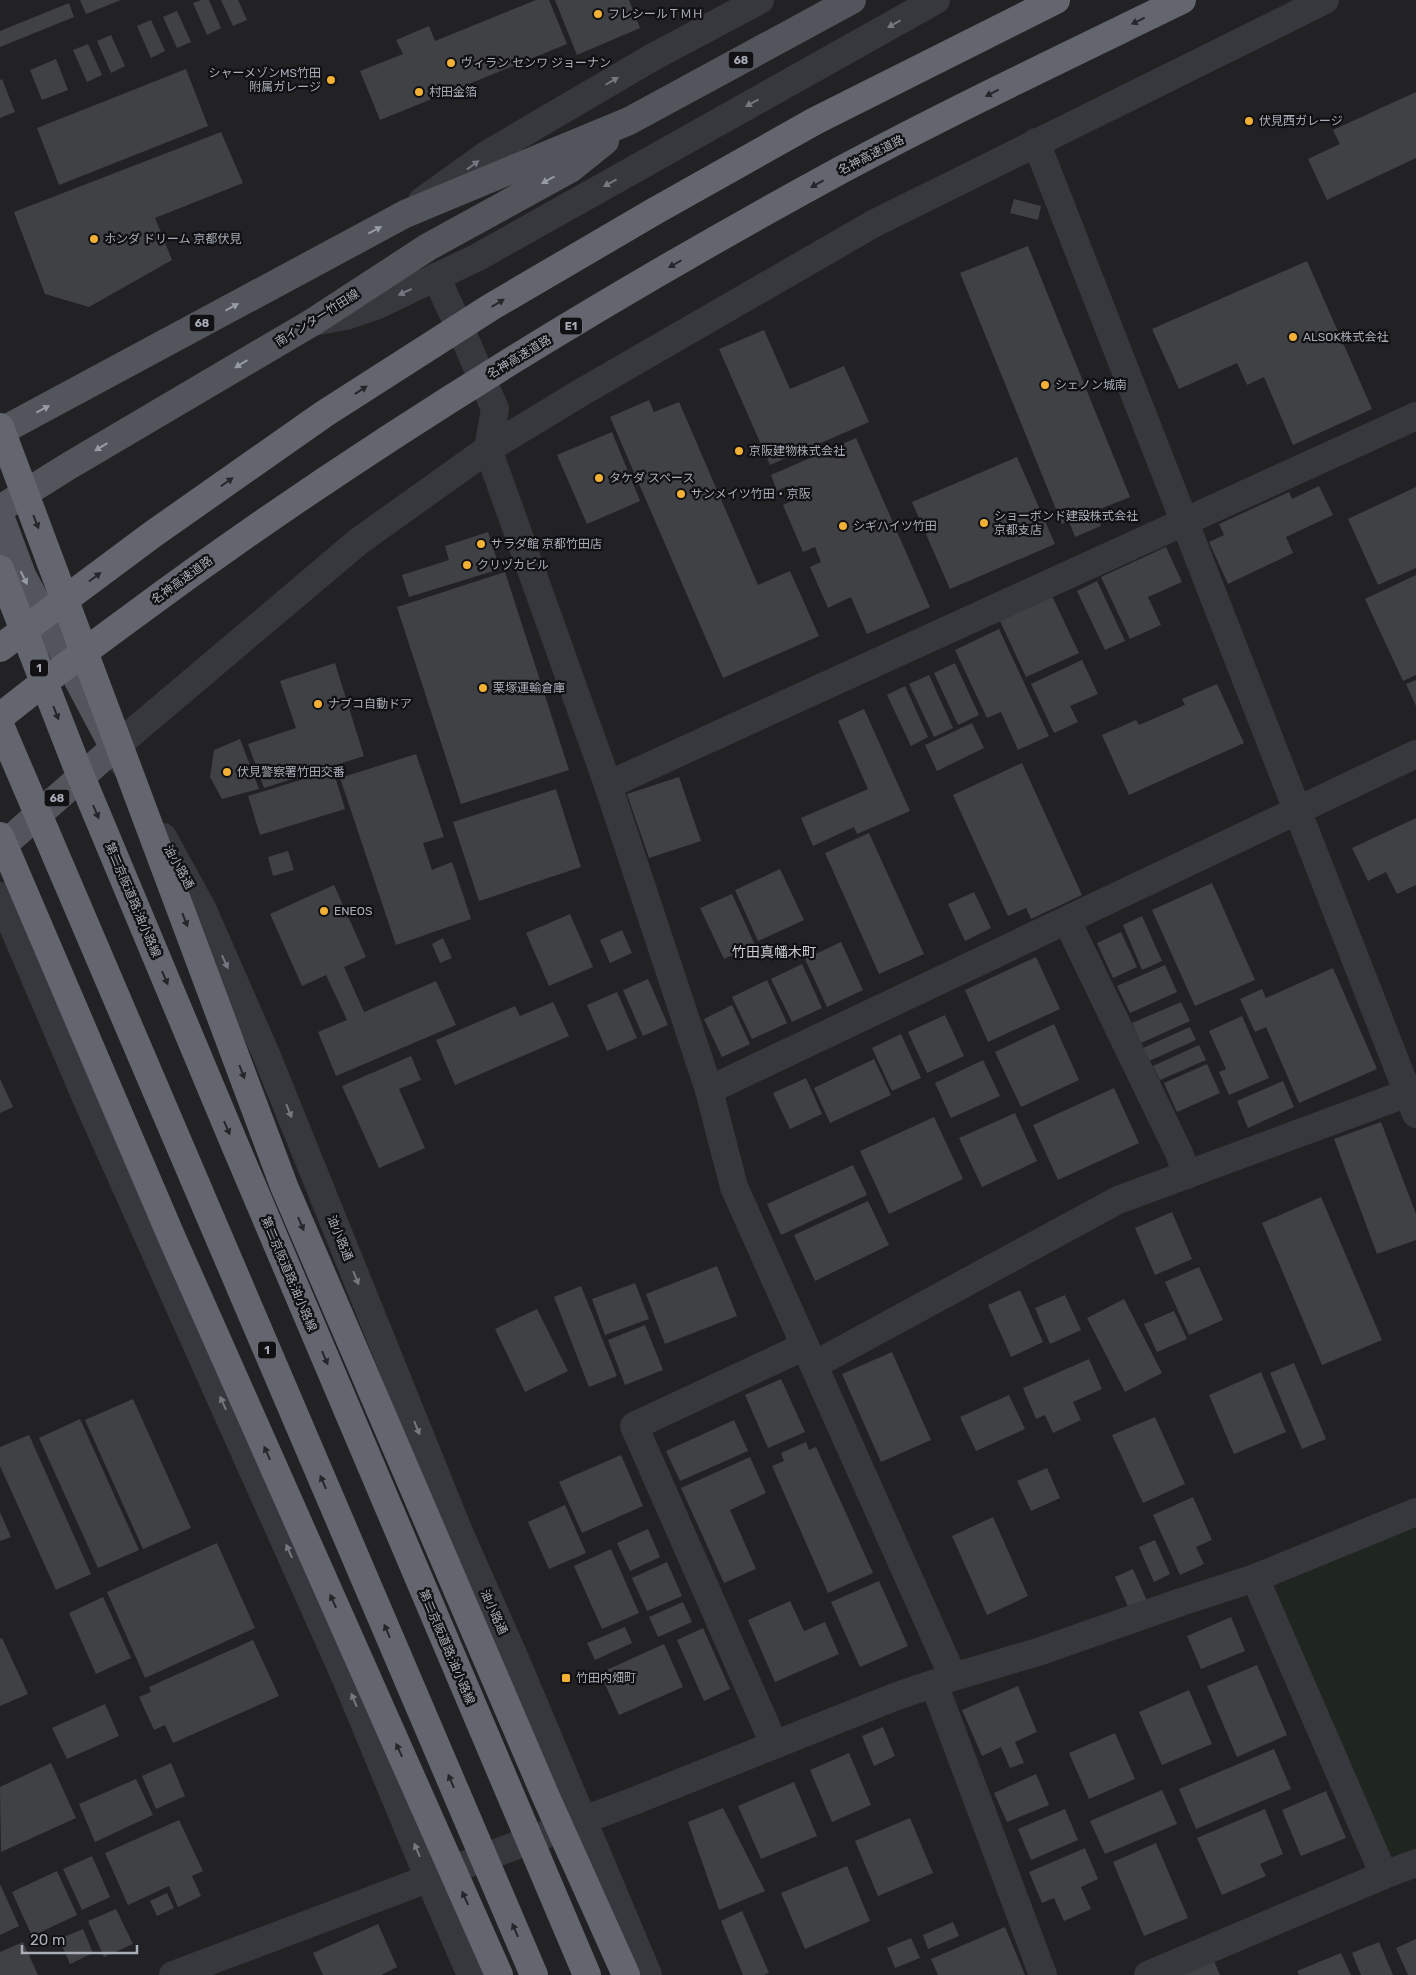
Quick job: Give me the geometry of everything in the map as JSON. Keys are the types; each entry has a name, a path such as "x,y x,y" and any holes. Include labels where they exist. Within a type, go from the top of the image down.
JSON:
{"highway":[{"path":"0,648 153,534 324,414 491,307 655,211 815,121 1056,0"},
{"name":"名神高速道路","path":"0,717 198,569 352,462 513,360 673,265 840,171 1018,79 1182,0"},
{"path":"0,427 284,1186 546,1797 626,1975"},
{"name":"第二京阪道路;油小路線","path":"0,569 77,767 228,1129 587,1975"},
{"name":"1","path":"0,725 534,1975"},
{"path":"0,836 172,1238 499,1975"}],"main road":[{"name":"南インター竹田線","path":"0,432 405,214 630,121 852,0"},
{"name":"南インター竹田線","path":"0,509 67,467 313,322 428,248 570,168 630,121"},
{"name":"油小路通","path":"0,516 22,575 114,748"},
{"name":"68","path":"0,848 114,748"}],"street":[{"path":"405,214 486,155 653,57 760,0"},
{"path":"313,322 346,316 378,305 487,252 936,0"},
{"path":"114,748 359,541 488,449 590,387 874,224 1325,0"},
{"path":"774,1744 634,1426 810,1356 1118,1200 1413,1099 1298,812 1036,142"},
{"path":"436,277 495,409 488,449 608,785 709,1090 734,1186 810,1356 943,1680 1043,1975"},
{"path":"608,785 1416,416"},
{"name":"油小路通","path":"114,748 202,910 266,1054 459,1532 516,1661 648,1975"},
{"path":"709,1090 1298,812 1416,754"},
{"path":"0,896 87,1100 344,1674 471,1975"},
{"path":"1066,921 1187,1175"},
{"path":"182,1973 582,1821 897,1696 943,1680 1038,1652 1255,1578 1416,1512"},
{"path":"1255,1578 1384,1875"},
{"path":"1148,1975 1416,1863"}],"shaded area":[{"path":"0,0 1416,0 1416,1975 0,1975"},
{"path":"1416,1526 1416,1855 1408,1858 1389,1853 1277,1602 1280,1584"}],"building":[{"path":"80,0 121,0 86,14"},
{"path":"209,0 221,28 207,35 193,3"},
{"path":"221,0 238,0 247,20 233,26"},
{"name":"ヴィラン センワ ジョーナン","path":"536,0 549,0 567,44 380,120 360,71 403,54 396,40 429,26 435,41"},
{"name":"フレシールＴＭＨ","path":"555,0 629,0 640,28 577,55"},
{"path":"69,3 74,17 0,47 0,31"},
{"path":"177,11 191,42 177,48 163,17"},
{"path":"151,20 165,51 151,58 137,26"},
{"path":"111,35 125,66 111,73 97,41"},
{"path":"88,44 102,75 87,82 73,50"},
{"path":"56,59 68,90 42,100 30,70"},
{"path":"186,69 208,126 59,185 37,128"},
{"path":"2,79 15,112 0,118 0,80"},
{"path":"1416,92 1416,158 1327,200 1308,159 1340,144 1333,130"},
{"name":"ホンダ ドリーム 京都伏見","path":"221,132 243,183 155,218 172,260 89,307 45,294 14,212"},
{"path":"1014,199 1041,206 1038,220 1010,213"},
{"name":"シェノン城南","path":"1028,246 1130,497 1095,511 1101,526 1075,537 1069,521 1062,524 960,273"},
{"name":"ALSOK株式会社","path":"1307,261 1372,409 1293,445 1264,377 1247,385 1237,363 1179,389 1152,329"},
{"path":"764,330 790,389 844,366 869,422 770,465 719,349"},
{"name":"サンメイツ竹田・京阪","path":"649,400 654,412 679,402 758,585 790,571 819,636 723,678 610,417"},
{"name":"タケダ スペース","path":"612,432 640,501 587,524 557,455"},
{"name":"シギハイツ竹田","path":"856,438 930,607 867,634 851,597 828,608 810,567 821,562 815,547 803,552 783,505 794,500 788,486 777,491 771,475"},
{"name":"ショーボンド建設株式会社 京都支店","path":"1017,457 1055,544 950,589 912,502"},
{"path":"1319,486 1333,515 1286,537 1293,553 1228,584 1209,542 1224,535 1219,524 1289,492 1292,499"},
{"path":"1416,487 1416,568 1378,585 1348,519"},
{"name":"クリヅカビル","path":"488,532 500,569 409,597 402,575 449,560 445,546"},
{"path":"1166,547 1182,582 1148,597 1161,625 1130,639 1101,577"},
{"name":"栗塚運輸倉庫","path":"505,572 569,770 461,804 397,607"},
{"path":"1416,575 1416,675 1403,681 1365,599"},
{"path":"1097,581 1125,641 1105,650 1077,591"},
{"path":"1052,596 1079,653 1026,677 1000,621"},
{"path":"999,629 1049,736 1018,750 1001,712 987,718 955,650"},
{"path":"1082,660 1098,694 1070,706 1078,722 1054,733 1031,684"},
{"name":"ナブコ自動ドア","path":"335,663 364,756 264,788 248,744 296,728 280,681"},
{"path":"955,663 979,715 958,725 934,673"},
{"path":"929,675 953,728 934,737 909,684"},
{"path":"1416,680 1416,706 1406,684"},
{"path":"1217,684 1244,743 1129,795 1102,735 1136,720 1139,725 1185,705 1182,699"},
{"path":"905,686 928,737 911,746 887,695"},
{"path":"864,709 910,811 857,834 854,827 813,846 801,818 868,789 838,721"},
{"path":"972,723 984,748 937,771 925,745"},
{"path":"240,739 259,789 222,799 210,777 214,750"},
{"path":"416,754 444,837 423,843 432,870 452,862 471,919 396,945 340,778"},
{"path":"1022,763 1082,895 1031,919 1026,908 1008,916 953,795"},
{"path":"333,770 345,809 260,835 248,796"},
{"path":"679,777 701,841 649,858 627,794"},
{"path":"556,789 581,867 479,901 453,822"},
{"path":"1416,818 1416,885 1397,894 1386,872 1368,881 1352,848"},
{"path":"869,833 924,954 879,974 825,853"},
{"path":"288,851 294,870 273,876 268,857"},
{"path":"780,869 804,920 758,941 735,890"},
{"path":"1212,883 1255,980 1195,1006 1152,910"},
{"path":"334,885 366,957 344,967 364,1012 436,981 456,1025 336,1076 318,1032 347,1020 326,975 302,986 270,914"},
{"path":"974,892 991,928 965,941 948,904"},
{"path":"732,894 755,945 724,959 700,908"},
{"path":"570,914 593,967 549,986 526,933"},
{"path":"1142,916 1162,961 1142,970 1123,925"},
{"path":"622,930 632,953 610,963 600,940"},
{"path":"1121,932 1137,967 1113,978 1097,943"},
{"path":"443,938 452,958 440,963 432,944"},
{"path":"841,942 863,990 827,1007 805,959"},
{"path":"1036,957 1060,1009 988,1042 965,990"},
{"path":"802,964 822,1008 792,1022 771,979"},
{"path":"1165,965 1177,992 1130,1013 1117,986"},
{"path":"1333,968 1377,1069 1299,1103 1266,1027 1255,1032 1240,999 1262,989 1266,998"},
{"path":"648,979 668,1025 643,1036 623,990"},
{"path":"767,980 787,1023 752,1039 732,997"},
{"path":"617,992 637,1038 607,1051 587,1005"},
{"path":"553,1002 569,1036 455,1085 436,1040 515,1006 520,1016"},
{"path":"1181,1002 1190,1021 1141,1043 1132,1023"},
{"path":"732,1005 750,1044 722,1057 704,1019"},
{"path":"945,1015 964,1056 927,1073 908,1032"},
{"path":"1242,1016 1269,1078 1229,1095 1219,1072 1226,1069 1209,1031"},
{"path":"1054,1024 1079,1080 1021,1107 995,1052"},
{"path":"1190,1027 1196,1040 1149,1061 1143,1048"},
{"path":"901,1034 921,1078 892,1091 872,1048"},
{"path":"1199,1045 1206,1060 1160,1080 1153,1066"},
{"path":"411,1056 421,1080 399,1089 425,1148 379,1168 342,1086"},
{"path":"874,1059 891,1095 830,1123 814,1088"},
{"path":"983,1060 1000,1096 951,1118 935,1083"},
{"path":"1207,1064 1220,1093 1177,1112 1164,1083"},
{"path":"806,1078 822,1114 790,1129 773,1093"},
{"path":"0,1079 13,1107 0,1113"},
{"path":"1283,1081 1294,1107 1248,1128 1237,1101"},
{"path":"1114,1088 1139,1143 1058,1180 1033,1125"},
{"path":"1015,1113 1037,1161 982,1187 959,1138"},
{"path":"934,1117 963,1179 889,1214 860,1151"},
{"path":"1381,1122 1416,1214 1416,1240 1377,1254 1334,1139"},
{"path":"853,1165 867,1195 781,1235 767,1204"},
{"path":"1321,1197 1382,1340 1322,1365 1262,1223"},
{"path":"868,1201 889,1245 815,1281 794,1235"},
{"path":"1172,1212 1192,1259 1155,1275 1135,1228"},
{"path":"717,1266 737,1316 665,1344 646,1294"},
{"path":"1199,1267 1223,1320 1189,1335 1165,1282"},
{"path":"635,1283 649,1319 605,1335 592,1299"},
{"path":"581,1286 617,1376 589,1387 554,1297"},
{"path":"1020,1290 1043,1342 1011,1357 988,1305"},
{"path":"1065,1295 1081,1330 1050,1344 1035,1308"},
{"path":"1124,1299 1162,1373 1125,1392 1087,1318"},
{"path":"537,1309 568,1371 525,1392 495,1329"},
{"path":"1174,1311 1187,1339 1157,1352 1144,1324"},
{"path":"645,1325 663,1370 625,1385 608,1340"},
{"path":"892,1352 931,1440 881,1462 842,1374"},
{"path":"1089,1359 1102,1389 1073,1402 1081,1420 1053,1433 1045,1415 1036,1419 1023,1388"},
{"path":"1294,1363 1326,1439 1302,1449 1270,1373"},
{"path":"1261,1372 1286,1432 1234,1454 1209,1395"},
{"path":"781,1379 805,1432 768,1448 745,1395"},
{"path":"1009,1395 1025,1429 976,1451 960,1417"},
{"path":"133,1399 191,1528 143,1549 85,1420"},
{"path":"1155,1417 1185,1484 1143,1503 1112,1435"},
{"path":"80,1419 139,1550 98,1568 39,1438"},
{"path":"734,1420 748,1451 680,1481 666,1451"},
{"path":"29,1435 91,1574 56,1590 0,1466 0,1447"},
{"path":"806,1442 809,1450 816,1447 873,1573 828,1593 772,1466 784,1461 781,1453"},
{"path":"621,1455 643,1506 582,1533 559,1482"},
{"path":"750,1457 766,1493 730,1510 756,1569 724,1583 681,1488"},
{"path":"1047,1468 1060,1498 1031,1511 1017,1481"},
{"path":"1193,1497 1212,1540 1196,1547 1204,1564 1180,1575 1153,1515"},
{"path":"565,1505 586,1553 549,1569 528,1522"},
{"path":"0,1512 11,1537 0,1541"},
{"path":"993,1517 1028,1596 987,1615 952,1536"},
{"path":"648,1529 660,1557 630,1571 617,1543"},
{"path":"1155,1540 1170,1574 1154,1582 1139,1547"},
{"path":"217,1543 255,1628 145,1678 107,1592"},
{"path":"611,1549 639,1613 602,1629 574,1566"},
{"path":"667,1562 682,1596 647,1611 632,1578"},
{"path":"1133,1569 1147,1601 1129,1609 1115,1577"},
{"path":"879,1581 908,1646 860,1667 831,1602"},
{"path":"103,1597 131,1658 96,1674 69,1613"},
{"path":"790,1601 804,1631 825,1622 839,1654 775,1682 748,1620"},
{"path":"683,1602 692,1622 658,1637 649,1617"},
{"path":"1231,1617 1245,1651 1201,1669 1187,1636"},
{"path":"625,1627 632,1643 595,1660 587,1643"},
{"path":"703,1628 730,1689 704,1701 677,1640"},
{"path":"2,1638 28,1694 0,1706 0,1639"},
{"path":"253,1640 279,1696 173,1743 165,1725 154,1730 139,1697 151,1692 149,1687"},
{"path":"664,1644 683,1687 619,1715 600,1673"},
{"path":"1257,1665 1287,1735 1237,1757 1207,1686"},
{"path":"1018,1686 1037,1732 1015,1742 1024,1763 1010,1768 1001,1747 982,1756 962,1710"},
{"path":"1189,1690 1212,1744 1162,1765 1139,1712"},
{"path":"105,1704 119,1736 67,1759 52,1728"},
{"path":"883,1727 895,1756 874,1766 862,1736"},
{"path":"1115,1733 1135,1779 1089,1799 1069,1753"},
{"path":"1274,1749 1291,1789 1196,1829 1179,1789"},
{"path":"849,1753 871,1805 832,1822 810,1770"},
{"path":"51,1763 76,1818 1,1852 0,1787"},
{"path":"171,1763 185,1796 156,1809 142,1776"},
{"path":"1036,1774 1049,1805 1007,1822 994,1793"},
{"path":"136,1779 153,1815 95,1842 79,1804"},
{"path":"794,1782 817,1836 761,1859 738,1806"},
{"path":"1162,1790 1177,1824 1105,1854 1090,1821"},
{"path":"1326,1791 1346,1838 1301,1856 1282,1810"},
{"path":"723,1808 765,1891 719,1910 688,1822"},
{"path":"1065,1809 1078,1840 1031,1860 1018,1829"},
{"path":"1265,1809 1283,1854 1260,1864 1266,1876 1222,1895 1197,1838"},
{"path":"910,1818 933,1873 878,1896 855,1841"},
{"path":"179,1820 203,1871 192,1876 201,1896 178,1907 169,1886 128,1905 105,1853"},
{"path":"1156,1843 1188,1918 1144,1936 1113,1862"},
{"path":"1085,1848 1098,1879 1081,1887 1091,1909 1064,1921 1054,1898 1042,1903 1029,1872"},
{"path":"92,1856 110,1897 82,1910 63,1869"},
{"path":"847,1866 870,1921 805,1949 781,1893"},
{"path":"57,1871 77,1915 32,1936 12,1892"},
{"path":"0,1884 19,1926 0,1935"},
{"path":"167,1893 174,1908 157,1916 150,1901"},
{"path":"116,1909 133,1944 104,1957 88,1921"},
{"path":"742,1911 769,1973 764,1975 743,1975 721,1921"},
{"path":"953,1922 959,1936 928,1949 923,1935"},
{"path":"378,1924 397,1967 381,1975 323,1975 313,1953"},
{"path":"1005,1927 1025,1975 938,1975 931,1959"},
{"path":"83,1929 93,1953 70,1964 59,1939"},
{"path":"911,1938 920,1958 895,1968 887,1948"},
{"path":"1416,1939 1416,1975 1408,1975 1396,1948"},
{"path":"23,1942 38,1975 0,1975 0,1952"},
{"path":"1379,1942 1393,1975 1361,1975 1352,1953"},
{"path":"1341,1953 1351,1975 1299,1975 1297,1971"},
{"path":"1214,1961 1220,1975 1180,1975"}],"place":[{"name":"フレシールＴＭＨ","path":"598,14"},
{"name":"ヴィラン センワ ジョーナン","path":"451,63"},
{"name":"シャーメゾンMS竹田 附属ガレージ","path":"331,80"},
{"name":"村田金箔","path":"419,92"},
{"name":"伏見西ガレージ","path":"1249,121"},
{"name":"ホンダ ドリーム 京都伏見","path":"94,239"},
{"name":"ALSOK株式会社","path":"1293,337"},
{"name":"シェノン城南","path":"1045,385"},
{"name":"京阪建物株式会社","path":"739,451"},
{"name":"タケダ スペース","path":"599,478"},
{"name":"サンメイツ竹田・京阪","path":"681,494"},
{"name":"ショーボンド建設株式会社 京都支店","path":"984,523"},
{"name":"シギハイツ竹田","path":"843,526"},
{"name":"サラダ館 京都竹田店","path":"481,544"},
{"name":"クリヅカビル","path":"467,565"},
{"name":"栗塚運輸倉庫","path":"483,688"},
{"name":"ナブコ自動ドア","path":"318,704"},
{"name":"伏見警察署竹田交番","path":"227,772"},
{"name":"ENEOS","path":"324,911"},
{"name":"竹田内畑町","path":"566,1678"}],"district":[{"name":"竹田真幡木町","path":"774,952"}]}
